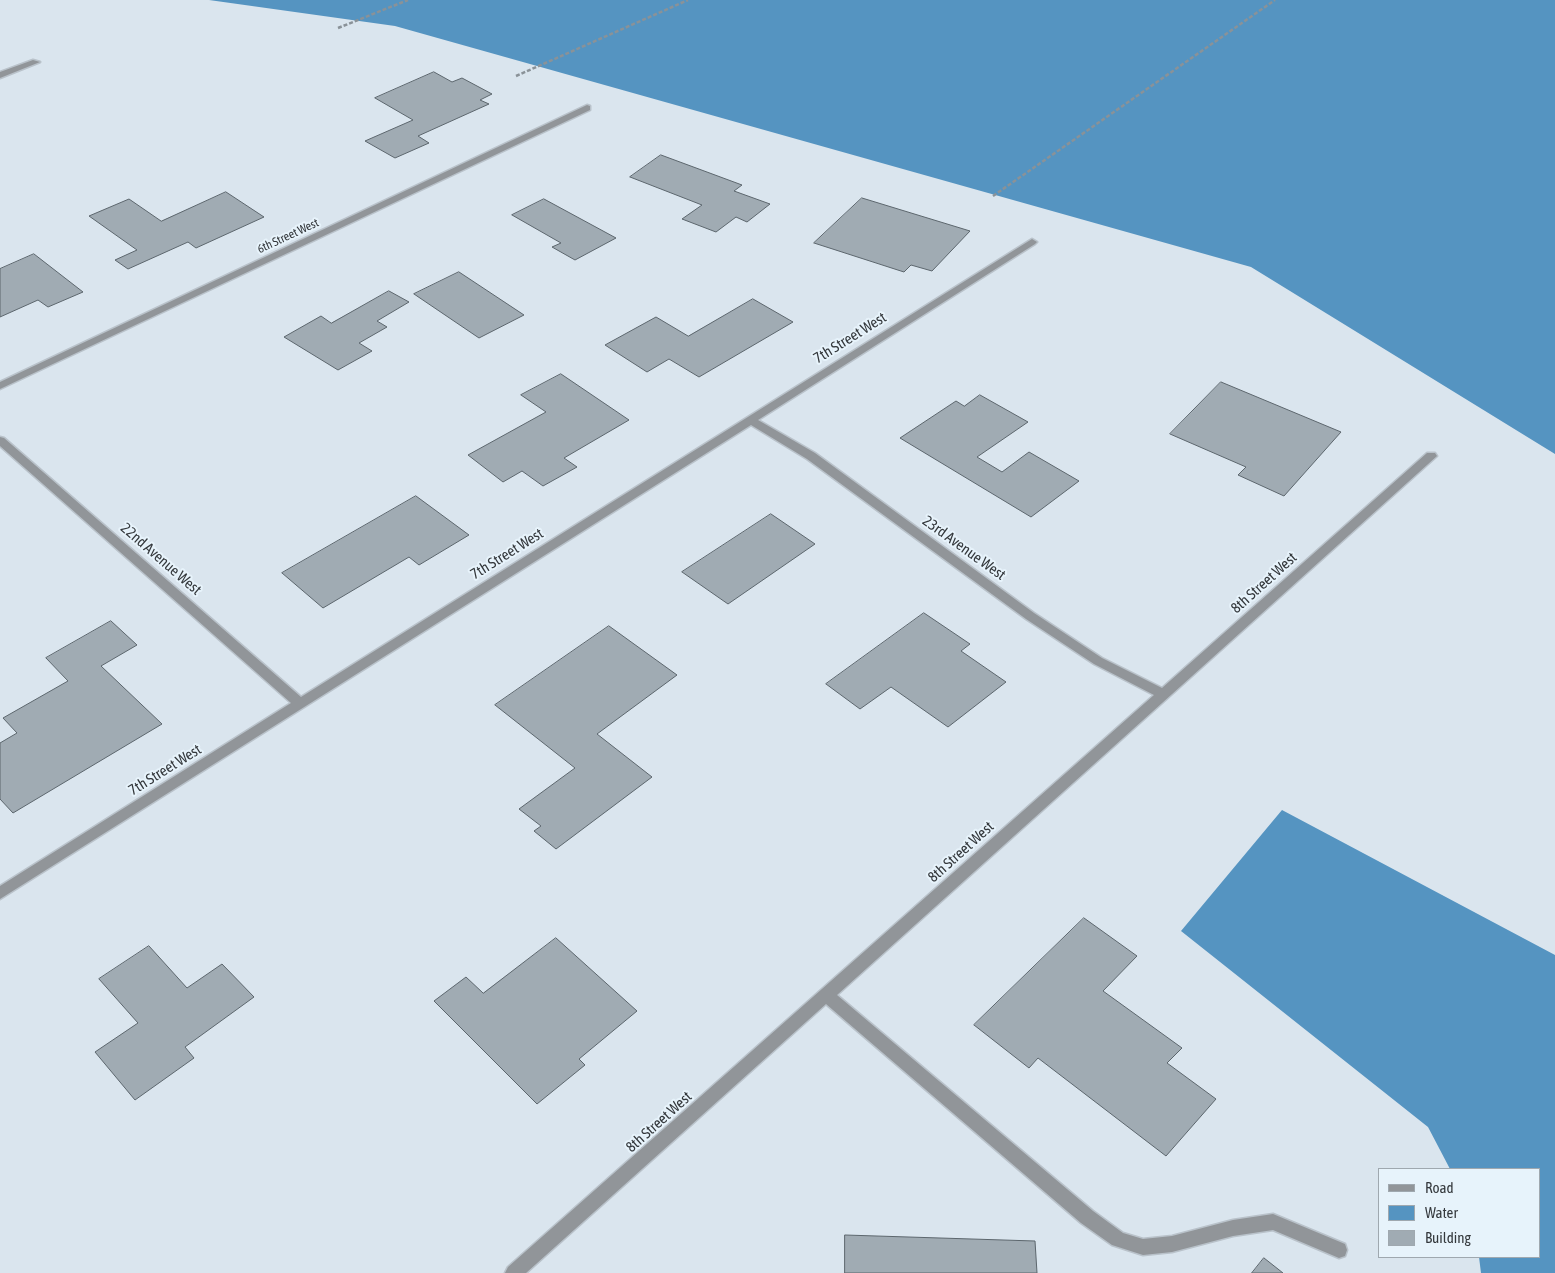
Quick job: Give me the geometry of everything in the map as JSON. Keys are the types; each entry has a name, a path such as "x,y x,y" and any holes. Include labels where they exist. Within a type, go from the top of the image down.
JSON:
{"street":[{"path":"0,75 36,62"},
{"name":"6th Street West","path":"0,386 588,108"},
{"name":"7th Street West","path":"0,892 1032,242"},
{"name":"23rd Avenue West","path":"751,420 811,456 1030,616 1098,661 1163,694"},
{"name":"22nd Avenue West","path":"0,440 300,703"},
{"name":"8th Street West","path":"514,1273 1430,456"},
{"path":"826,995 1087,1217 1118,1239 1143,1247 1172,1244 1234,1228 1273,1222 1339,1250"}],"path":[{"path":"338,28 408,0"},
{"path":"516,76 688,0"},
{"path":"993,196 1275,0"}],"water":[{"path":"209,0 1555,0 1555,454 1251,267 395,26"},
{"path":"1282,810 1555,955 1555,1273 1481,1273 1479,1258 1540,1258 1540,1168 1449,1168 1428,1127 1181,931"}],"building":[{"path":"434,72 452,82 462,78 492,94 480,100 489,104 418,136 429,143 395,158 365,141 413,120 375,98"},
{"path":"661,155 742,185 734,191 770,204 747,222 736,217 716,232 682,219 702,205 630,177"},
{"path":"226,192 264,217 196,248 188,242 128,269 115,260 137,250 89,216 129,199 161,221"},
{"path":"862,198 970,231 932,271 911,265 904,272 814,243"},
{"path":"544,199 616,238 575,260 552,247 561,243 512,215"},
{"path":"34,254 83,292 48,307 38,300 0,317 0,269"},
{"path":"459,272 524,315 479,338 414,294"},
{"path":"389,291 409,302 377,321 387,327 359,343 372,351 338,370 284,337 321,316 331,323"},
{"path":"753,299 793,322 699,377 669,359 647,372 605,345 656,317 688,336"},
{"path":"561,374 629,420 564,458 577,467 543,486 522,471 503,482 468,455 546,412 521,395"},
{"path":"1221,382 1341,432 1284,496 1238,475 1246,467 1170,434"},
{"path":"980,395 1028,422 977,457 1002,472 1029,452 1079,481 1031,517 900,438 956,401 964,406"},
{"path":"416,496 469,535 419,565 409,557 323,608 282,573"},
{"path":"771,514 815,544 728,604 682,572"},
{"path":"924,613 970,644 961,651 1006,682 948,727 891,687 860,709 826,684"},
{"path":"111,621 137,645 101,666 162,724 13,813 0,799 0,743 17,733 3,718 68,681 46,658"},
{"path":"609,626 677,675 597,734 652,777 556,849 534,831 541,826 519,809 575,768 495,705"},
{"path":"1084,918 1137,956 1103,991 1182,1048 1167,1063 1216,1099 1166,1156 1038,1058 1029,1068 974,1025"},
{"path":"556,938 637,1011 579,1059 585,1065 537,1104 434,1001 466,977 483,993"},
{"path":"149,946 187,988 222,964 254,997 185,1047 194,1058 135,1100 95,1052 138,1023 99,979"},
{"path":"845,1235 1035,1241 1037,1273 845,1273"},
{"path":"1264,1258 1283,1273 1252,1273"}]}
